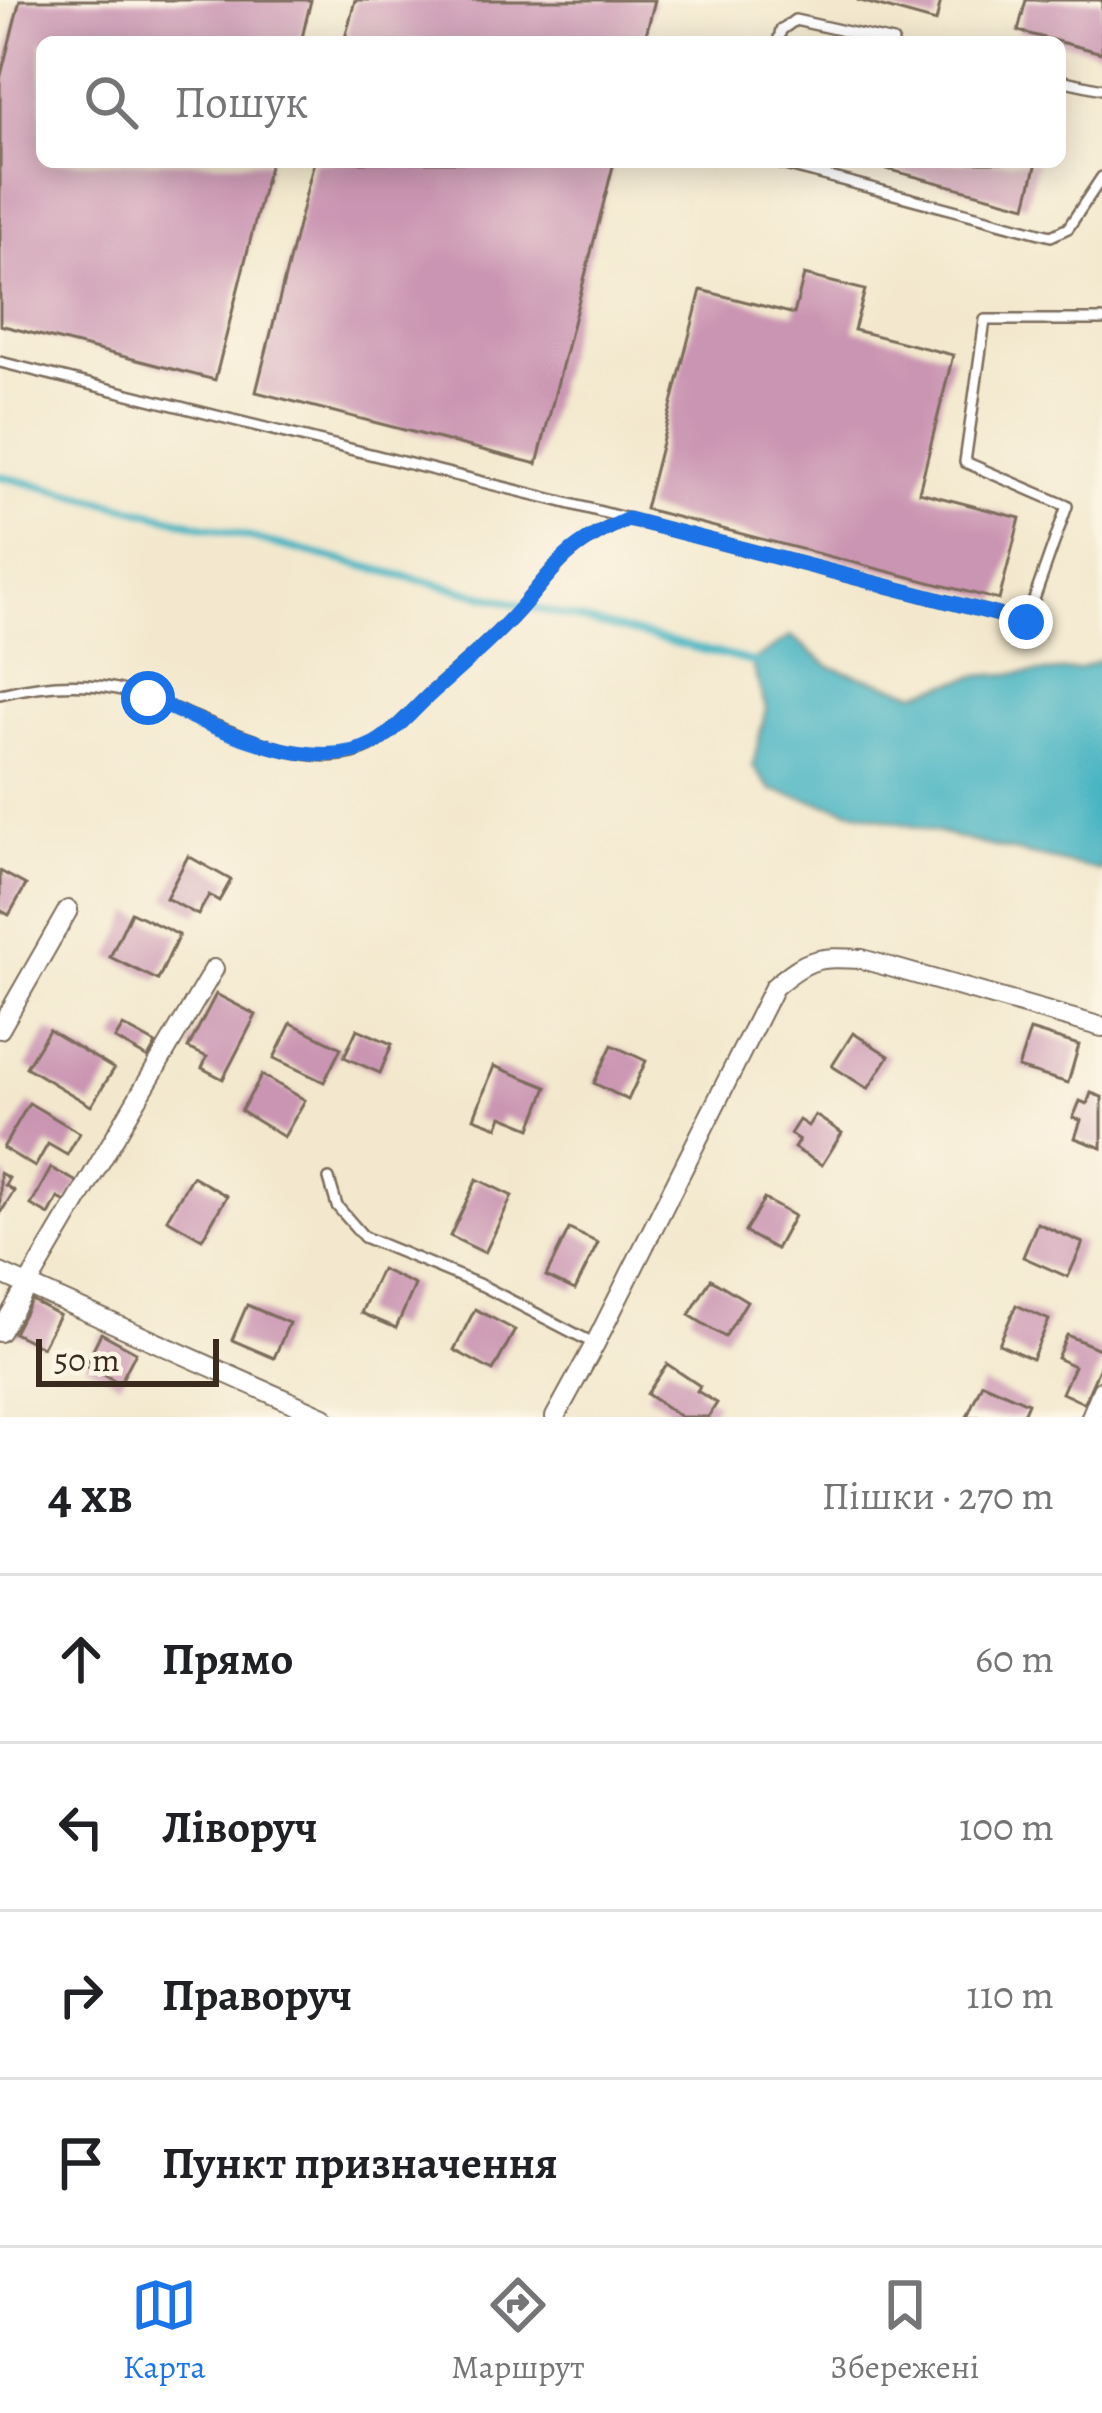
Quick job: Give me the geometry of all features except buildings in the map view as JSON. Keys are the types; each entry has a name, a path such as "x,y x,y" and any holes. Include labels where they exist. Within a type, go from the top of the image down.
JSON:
{"street":[{"path":"0,1029 68,910"},
{"path":"555,1417 774,987 801,964 825,957 862,959 1102,1028"},
{"path":"0,1332 214,969"},
{"path":"0,1273 324,1417"},
{"path":"1091,1417 1102,1390"}],"lane":[{"path":"780,36 795,20 866,36"},
{"path":"1066,81 1102,89"},
{"path":"796,168 1051,236 1068,228 1102,177"},
{"path":"0,362 1026,622 1066,506 964,462 986,320 1102,320"},
{"path":"0,694 46,686 115,689 291,750 326,755 354,752 404,721 510,620 565,557 628,519"},
{"path":"329,1179 337,1206 364,1237 483,1286 596,1344"}],"water":[{"path":"791,636 830,667 916,693 976,676 1077,670 1102,659 1102,871 771,790 753,766 766,708 751,662"}],"waterway":[{"path":"0,476 756,663"}],"route":[{"path":"148,698 243,737 291,750 326,755 354,752 404,721 510,620 565,557 628,519 1026,622"}]}
